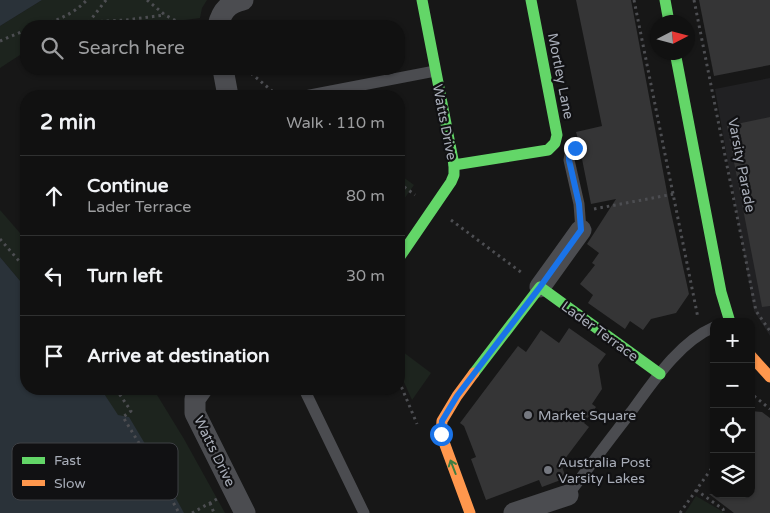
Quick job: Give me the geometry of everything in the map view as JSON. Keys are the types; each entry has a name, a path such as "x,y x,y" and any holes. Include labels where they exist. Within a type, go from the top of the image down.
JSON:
{"street":[{"path":"219,20 228,6 243,0"},
{"name":"Watts Drive","path":"405,249 454,175 454,165 422,0"},
{"name":"Mortley Lane","path":"454,165 548,150 555,142 557,135 531,0"},
{"path":"665,0 668,15"},
{"path":"677,60 721,292 728,318"},
{"path":"224,75 227,90"},
{"path":"470,513 441,434 442,421 457,396 581,230"},
{"name":"Lader Terrace","path":"540,287 660,374"},
{"path":"755,361 770,377"},
{"name":"Watts Drive","path":"198,395 195,399 195,413 245,513"},
{"path":"514,513 568,495"}],"lane":[{"path":"352,90 435,71"},
{"path":"579,146 571,150 569,160 579,204 581,230"},
{"path":"568,495 660,374 691,340 709,329"},
{"path":"307,395 364,513"}],"path":[{"path":"57,20 76,11 87,0"},
{"path":"91,20 106,0"},
{"path":"147,0 165,15 175,20"},
{"path":"634,0 696,315 709,329"},
{"name":"Varsity Parade","path":"694,0 756,310 770,331"},
{"path":"126,20 165,15"},
{"path":"0,41 20,33"},
{"path":"253,75 271,90"},
{"path":"405,187 540,287"},
{"path":"590,210 701,188"},
{"path":"0,239 20,262"},
{"path":"120,395 130,411 123,417 139,443"},
{"path":"755,398 770,409"},
{"path":"680,513 710,471"},
{"path":"696,490 723,508 724,513"},
{"path":"192,513 217,499"},
{"path":"172,500 179,513"},
{"path":"210,503 214,513"}],"shaded area":[{"path":"0,0 42,0 0,26"},
{"path":"42,0 207,0 202,8 200,18 185,20 20,20 20,55 0,68 0,26"},
{"path":"770,78 770,336 754,311 715,89"},
{"path":"405,178 414,185 405,198"},
{"path":"0,210 20,233 20,281 0,257"},
{"path":"0,257 20,281 20,395 105,395 118,415 129,417 144,443 12,443 12,500 177,500 184,513 0,513"},
{"path":"405,354 431,373 412,400 405,384"},
{"path":"105,395 157,395 225,513 171,513 164,500 178,500 178,443 132,443"},
{"path":"696,496 725,513 685,513"}],"building":[{"path":"576,0 631,0 669,203 689,294 676,313 651,319 643,330 630,321 625,329 588,303 593,295 580,284 595,265 592,263 599,253 587,244 616,199 591,204 581,154 586,146 584,140 578,139 576,132 602,126"},
{"path":"699,0 770,0 770,65 714,76"},
{"path":"770,117 770,306 762,307 727,126"},
{"name":"Market Square","path":"569,328 606,354 598,365 602,389 592,404 596,407 584,423 589,427 561,464 566,478 542,487 539,480 486,500 471,459 476,457 464,426 460,423 518,346 526,352 541,330 559,343"},
{"path":"755,411 762,412 770,418 770,513 734,513 714,498 755,498"}],"traffic: fast":[{"path":"405,249 454,175 454,165 422,0"},
{"path":"454,165 548,150 555,143 557,135 531,0"},
{"path":"665,0 668,15"},
{"path":"677,60 721,292 729,318"},
{"path":"474,373 540,287 660,374"}],"traffic: slow":[{"path":"755,360 770,377"},
{"path":"470,513 441,434 442,421 474,373"}],"place":[{"name":"Market Square","path":"528,415"},
{"name":"Australia Post Varsity Lakes","path":"548,470"}],"route":[{"path":"441,434 442,421 457,396 581,230 579,204 569,160 569,154 575,148"}]}
